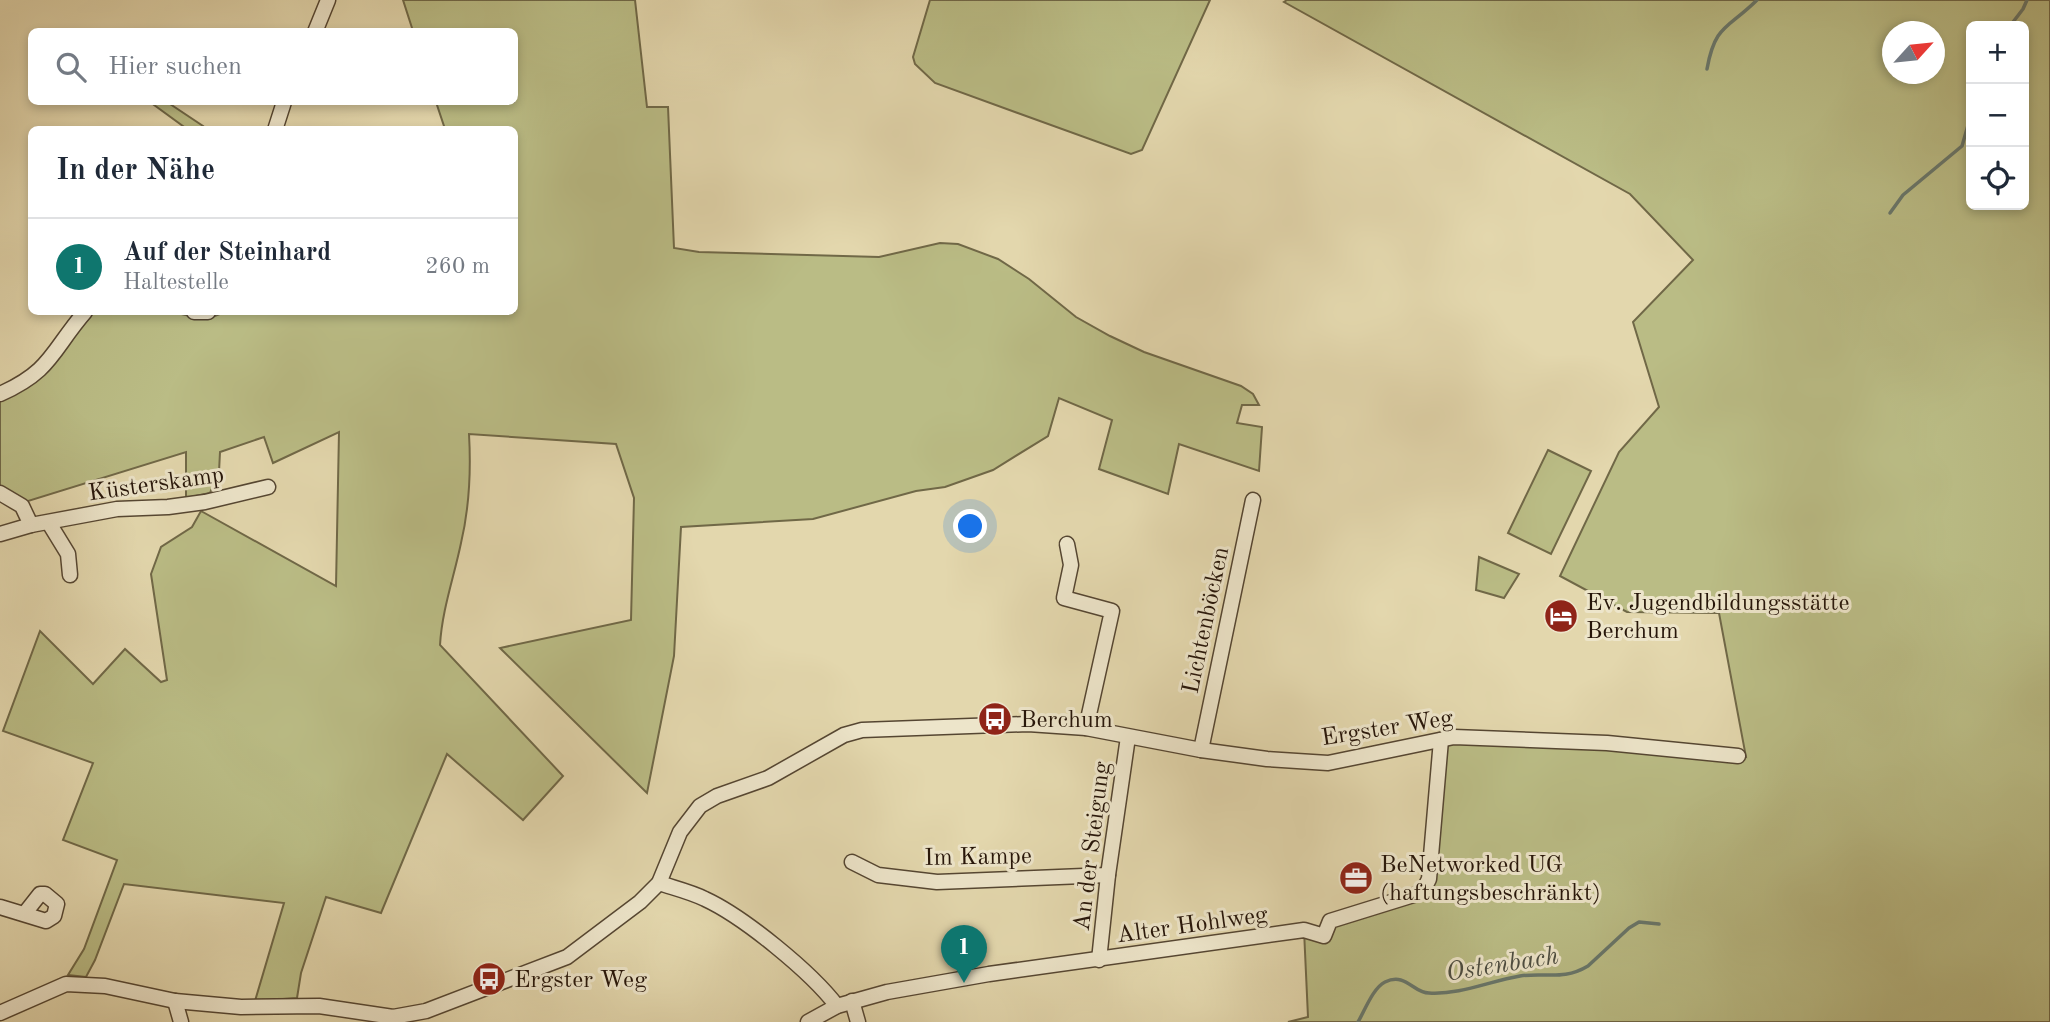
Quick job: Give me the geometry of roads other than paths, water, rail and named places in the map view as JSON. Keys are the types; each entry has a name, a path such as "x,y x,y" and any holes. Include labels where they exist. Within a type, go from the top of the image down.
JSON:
{"street":[{"path":"317,28 328,0"},
{"path":"276,126 283,105"},
{"path":"0,394 41,370 83,315"},
{"name":"Küsterskamp","path":"0,534 31,525 117,509 168,508 268,487"},
{"path":"0,493 22,506 31,525"},
{"name":"Lichtenböcken","path":"1201,750 1253,500"},
{"path":"49,523 68,554 70,575"},
{"path":"1067,544 1071,565 1064,598 1112,611 1086,728"},
{"name":"Ergster Weg","path":"0,1013 66,984 106,986 175,1001 241,1007 319,1006 382,1017 408,1015 472,994 567,957 640,902 659,883 680,832 700,806 717,796 768,778 844,734 862,730 1028,724 1086,728 1201,750 1267,759 1328,763 1467,737 1607,743 1738,756"},
{"name":"An der Steigung","path":"1099,960 1128,737"},
{"name":"Alter Hohlweg","path":"808,1022 836,1006 852,1001 989,974 1304,930 1324,936 1330,921 1417,894 1424,889 1429,879 1441,740"},
{"name":"Im Kampe","path":"852,862 878,875 937,882 1108,875"},
{"path":"659,883 705,899 737,918 823,989 836,1006"},
{"path":"0,907 24,913"},
{"path":"175,1001 181,1022"},
{"path":"852,1001 858,1022"}],"waterway":[{"path":"1707,69 1714,43 1724,28 1757,0"},
{"path":"2014,21 2027,0"},
{"path":"1890,213 1903,195 1962,146 1966,132"},
{"name":"Ostenbach","path":"1358,1022 1377,989 1385,982 1404,981 1423,992 1441,993 1520,976 1570,973 1588,966 1639,922 1659,924"}],"place":[{"name":"Ev. Jugendbildungsstätte Berchum","path":"1561,616"},
{"name":"Berchum","path":"995,719"},
{"name":"BeNetworked UG (haftungsbeschränkt)","path":"1356,878"},
{"name":"Ergster Weg","path":"489,979"},
{"name":"Auf der Steinhard","path":"964,983"}]}
